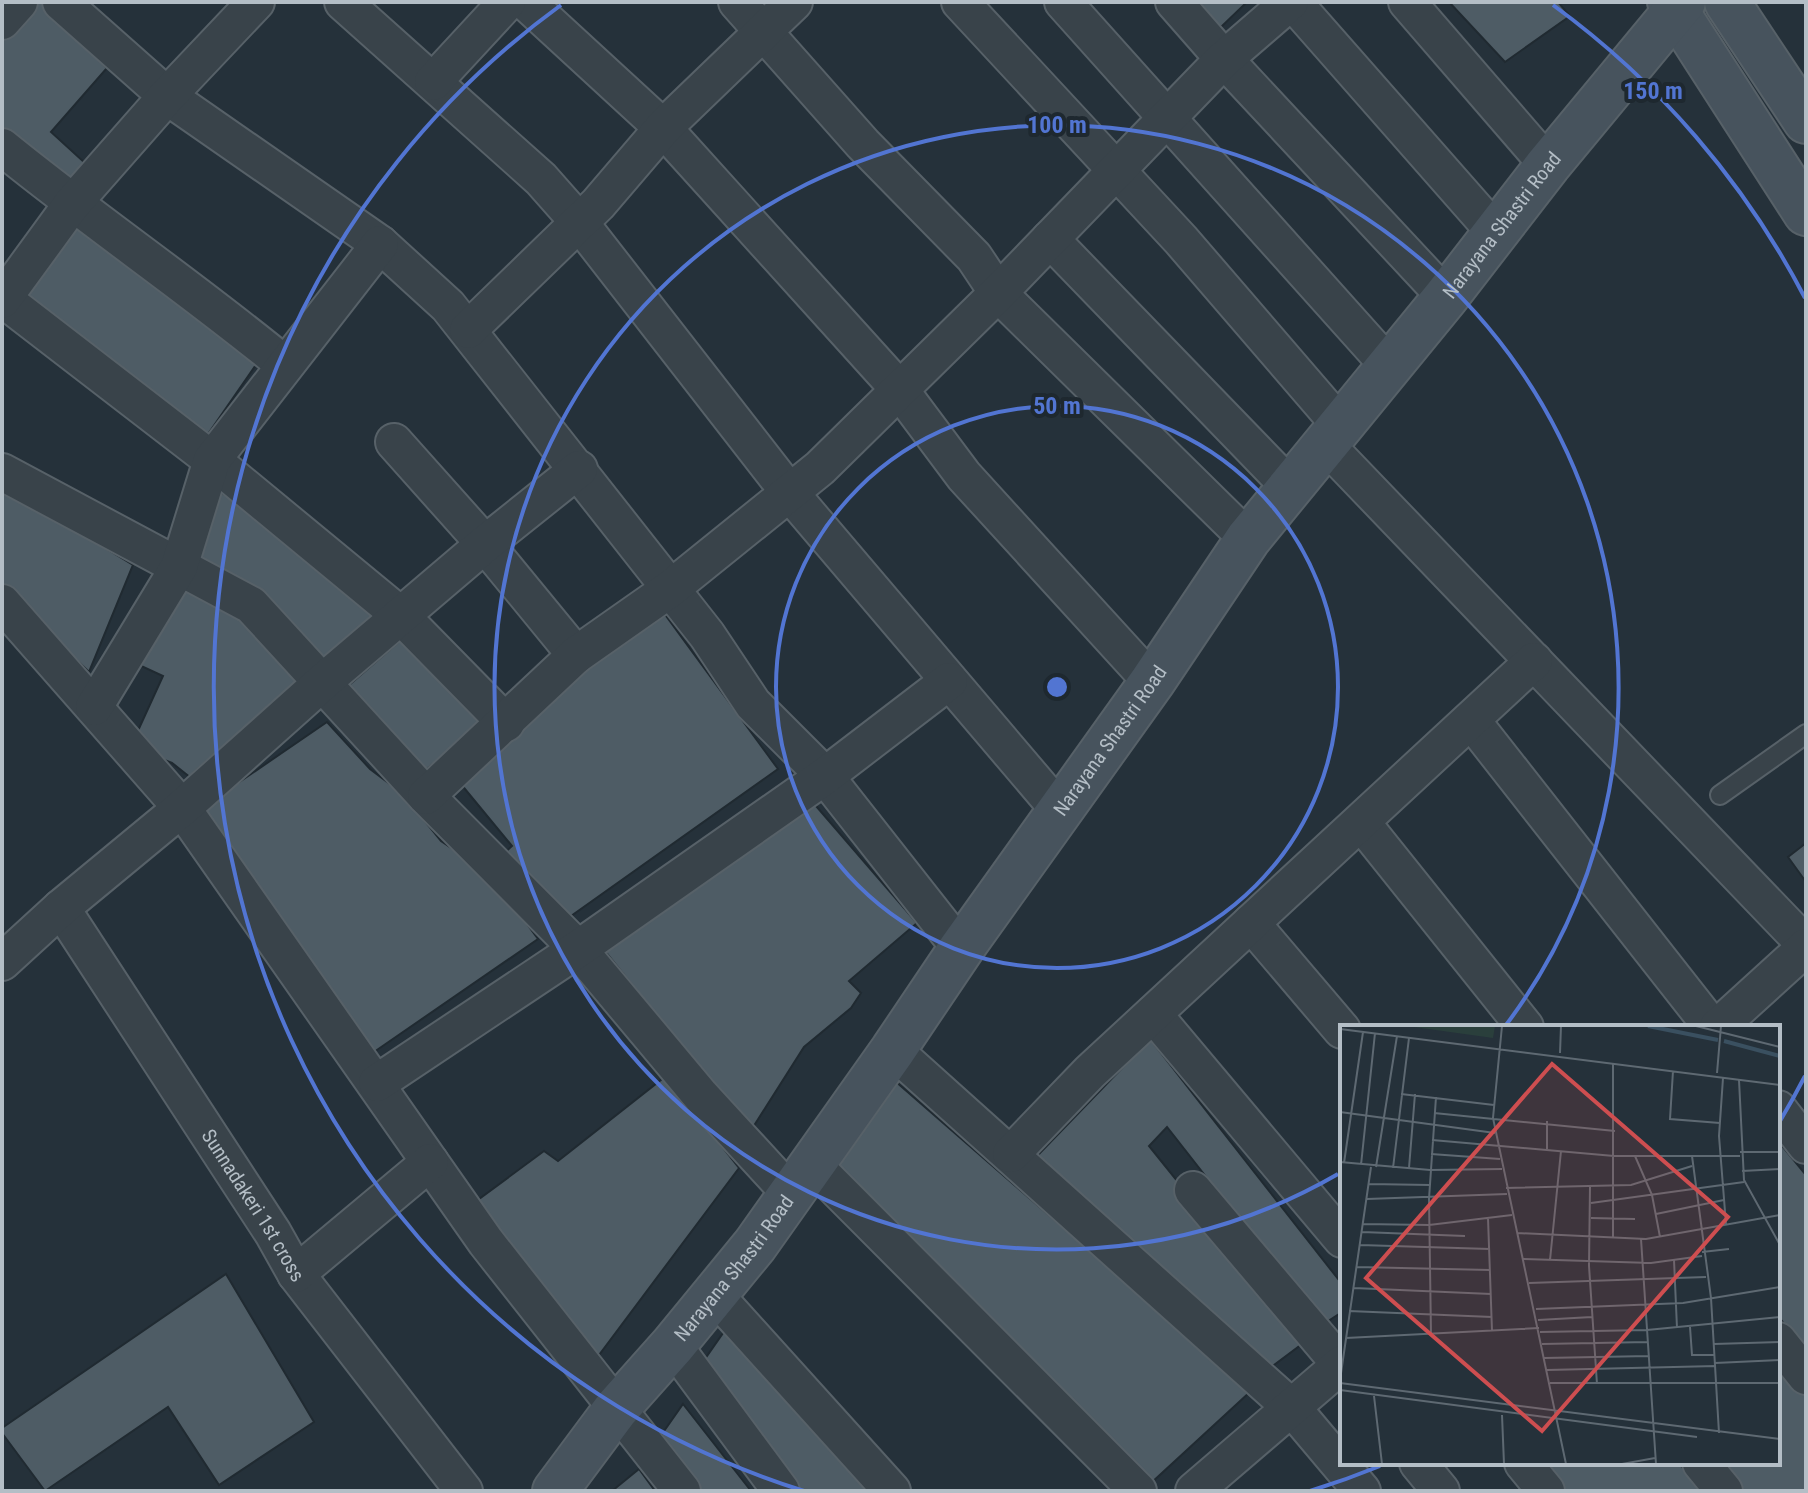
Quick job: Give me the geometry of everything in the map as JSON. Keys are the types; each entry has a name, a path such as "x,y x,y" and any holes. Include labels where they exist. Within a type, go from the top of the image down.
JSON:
{"street":[{"path":"2,21 19,2"},
{"path":"61,2 167,96 380,244 448,306 707,635 753,704 825,776 961,949"},
{"path":"256,2 167,96 72,204 2,299 212,460 401,616 506,723"},
{"path":"343,2 541,179 579,222 789,492 1061,812"},
{"path":"433,82 507,2"},
{"path":"526,2 663,128 899,389 964,476 1152,682"},
{"path":"737,2 863,144 974,257 998,293 1248,539"},
{"path":"468,330 598,204 663,128 794,2"},
{"path":"960,2 1181,240 1334,436 1534,661 1806,946 1717,1025"},
{"path":"1063,2 1390,367"},
{"path":"1174,2 1446,297"},
{"path":"426,796 576,655 670,589 820,468 998,293 1224,59 1292,2 1497,234"},
{"path":"1407,2 1548,165"},
{"path":"1727,2 1806,121"},
{"path":"1676,5 1806,213"},
{"name":"Narayana Shastri Road","path":"566,1487 616,1409 755,1245 1152,682 1248,539 1497,234 1676,5"},
{"path":"2,147 72,204 225,315 285,365"},
{"path":"1050,239 1291,488"},
{"path":"94,707 179,567 212,460 380,244"},
{"path":"394,442 485,544 576,655"},
{"path":"2,962 324,681 485,544 579,469"},
{"path":"2,472 251,605 324,681 426,796 578,949 701,1096 801,1179 1138,1491"},
{"path":"2,603 182,808 486,1242 682,1491"},
{"path":"1011,1154 1090,1072 1534,661"},
{"path":"377,1083 578,949 825,776 949,681"},
{"path":"1471,720 1713,1025"},
{"path":"1361,822 1523,1025"},
{"name":"Sunnadakeri 1st cross","path":"61,908 273,1233 296,1274 464,1491"},
{"path":"1251,923 1340,1028"},
{"path":"1153,1014 1340,1237"},
{"path":"893,1050 1293,1409 1340,1465"},
{"path":"1780,1112 1806,1145"},
{"path":"296,1274 430,1162"},
{"path":"1193,1190 1340,1363"},
{"path":"714,1294 892,1491"},
{"path":"1780,1344 1806,1376"},
{"path":"673,1345 781,1491"},
{"path":"1194,1491 1340,1367"},
{"path":"1340,1465 1362,1491"},
{"path":"1420,1465 1441,1491"},
{"path":"1525,1465 1546,1491"},
{"path":"1703,1465 1724,1491"}],"lane":[{"path":"1720,795 1806,734"}],"building":[{"path":"37,2 42,2 107,68 51,132 85,163 65,184 2,137 2,39"},
{"path":"1198,2 1247,2 1220,28"},
{"path":"1449,2 1558,2 1570,16 1505,62"},
{"path":"75,214 262,356 206,437 15,299"},
{"path":"2,485 133,565 89,672 2,587"},
{"path":"211,487 286,529 389,615 323,670 188,559"},
{"path":"180,582 242,614 297,683 191,778 172,763 154,756 136,735 163,676 139,665"},
{"path":"658,605 778,769 571,916 501,856 512,846 460,783"},
{"path":"409,633 492,718 419,775 341,692"},
{"path":"327,722 370,769 403,794 441,841 491,875 538,939 374,1052 197,811"},
{"path":"810,799 917,923 849,981 861,993 851,1008 804,1047 750,1132 600,945"},
{"path":"1806,843 1806,882 1788,857"},
{"path":"1150,1039 1340,1281 1340,1313 1322,1325 1167,1127 1149,1146 1306,1341 1266,1371 1037,1156"},
{"path":"666,1076 739,1168 596,1359 471,1205 544,1151 558,1161"},
{"path":"895,1081 1251,1391 1150,1484 829,1166"},
{"path":"1780,1143 1806,1175 1806,1351 1780,1318"},
{"path":"226,1274 314,1422 219,1485 168,1407 45,1491 2,1433 2,1428"},
{"path":"728,1326 871,1491 791,1491 698,1369"},
{"path":"1780,1362 1806,1394 1806,1491 1736,1491 1715,1465 1780,1465"},
{"path":"683,1404 751,1491 689,1491 655,1444"},
{"path":"1533,1465 1681,1465 1702,1491 1553,1491"},
{"path":"639,1469 655,1491 612,1491"}]}
